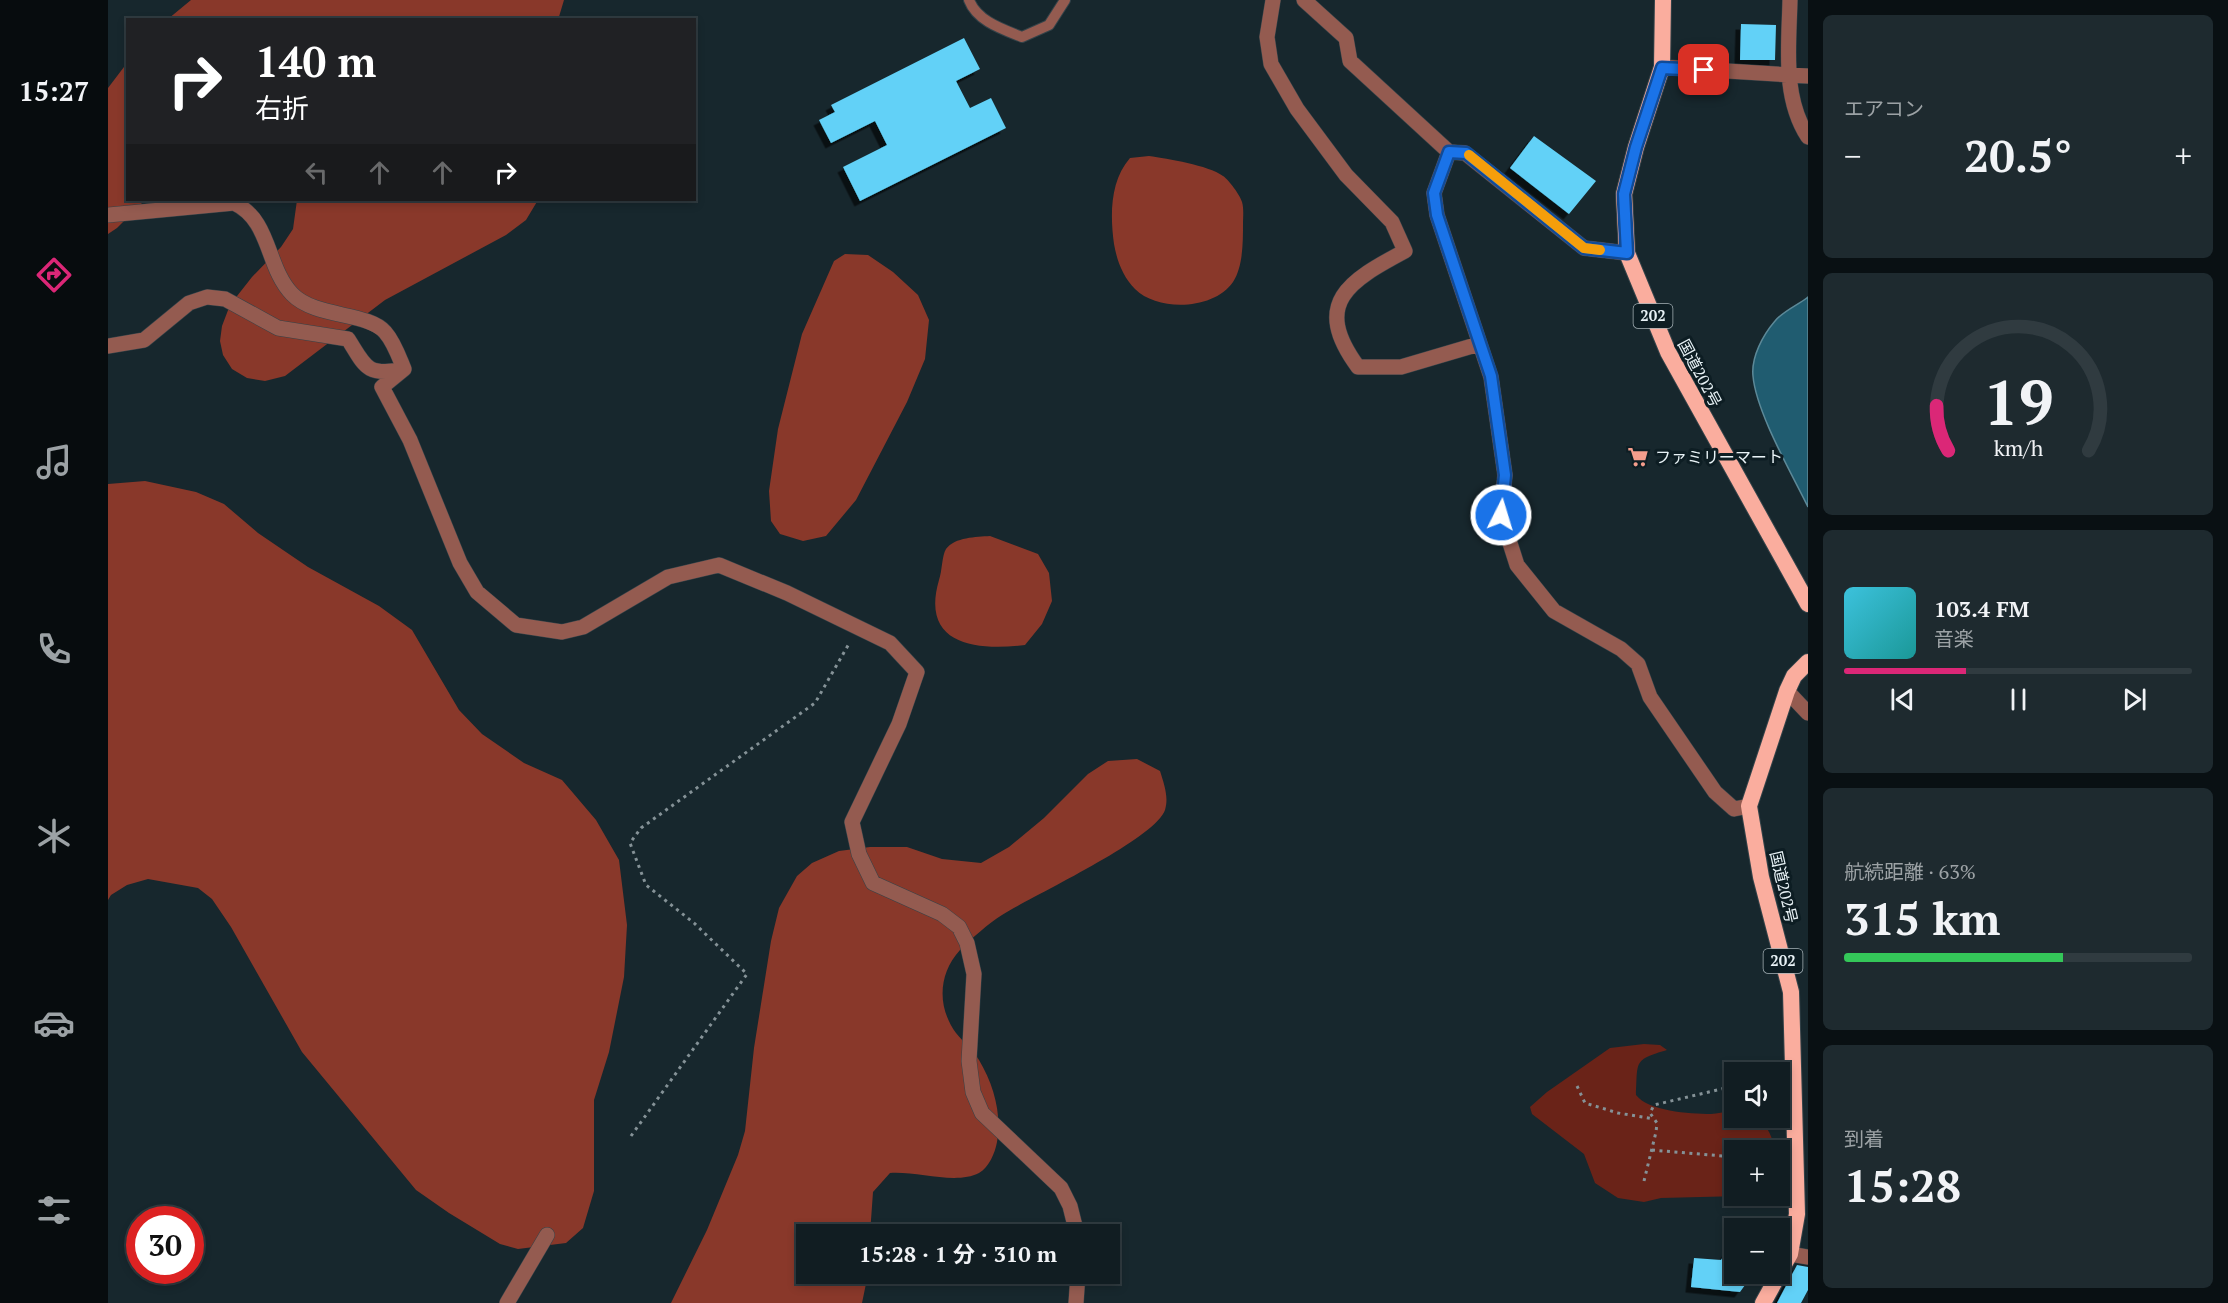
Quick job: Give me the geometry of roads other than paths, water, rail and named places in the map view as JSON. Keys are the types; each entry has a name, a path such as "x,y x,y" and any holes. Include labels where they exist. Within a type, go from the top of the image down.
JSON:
{"highway":[{"name":"国道202号","path":"1663,0 1662,68 1636,147 1624,194 1627,253 1668,352 1808,604"},
{"name":"国道202号","path":"1790,1254 1797,1214 1791,992 1761,877 1749,806 1787,691 1794,676 1808,662"},
{"name":"国道202号","path":"1763,1303 1773,1284"}],"street":[{"path":"1273,0 1267,37 1271,64 1297,109 1346,175 1392,222 1405,251 1364,273 1338,301 1335,317 1347,352 1358,367 1401,367 1479,344"},
{"path":"1304,0 1346,38 1350,61 1449,152 1466,153 1584,248 1627,253"},
{"path":"1790,0 1788,75 1799,123 1808,137"},
{"path":"1662,68 1808,76"},
{"path":"1449,152 1434,193 1437,215 1491,376 1505,475 1501,515 1517,566 1554,611 1621,649 1638,664 1650,697 1715,792 1734,809 1749,806"},
{"path":"108,214 234,203 248,210 261,229 278,277 293,296 310,307 385,330 404,369"},
{"path":"108,346 144,340 189,303 207,297 225,299 278,328 348,339 365,366 380,373 404,369"},
{"path":"404,369 382,387 410,440 460,563 483,598 516,625 562,632 583,627 668,577 719,565 787,593 890,643 917,672 899,724 852,822 859,854 873,883 942,914 959,927 967,943 974,974 969,1061 973,1092 982,1113 1061,1188 1070,1206 1074,1224"},
{"path":"1787,691 1808,714"},
{"path":"507,1303 547,1235"},
{"path":"1790,1254 1808,1257"},
{"path":"1076,1303 1077,1284"}],"lane":[{"path":"969,0 972,8 996,27 1022,37 1049,25 1065,0"}],"water":[{"path":"1808,297 1808,507 1768,425 1756,391 1753,369 1762,340 1778,317"}],"place":[{"name":"ファミリーマート","path":"1638,457"}]}
